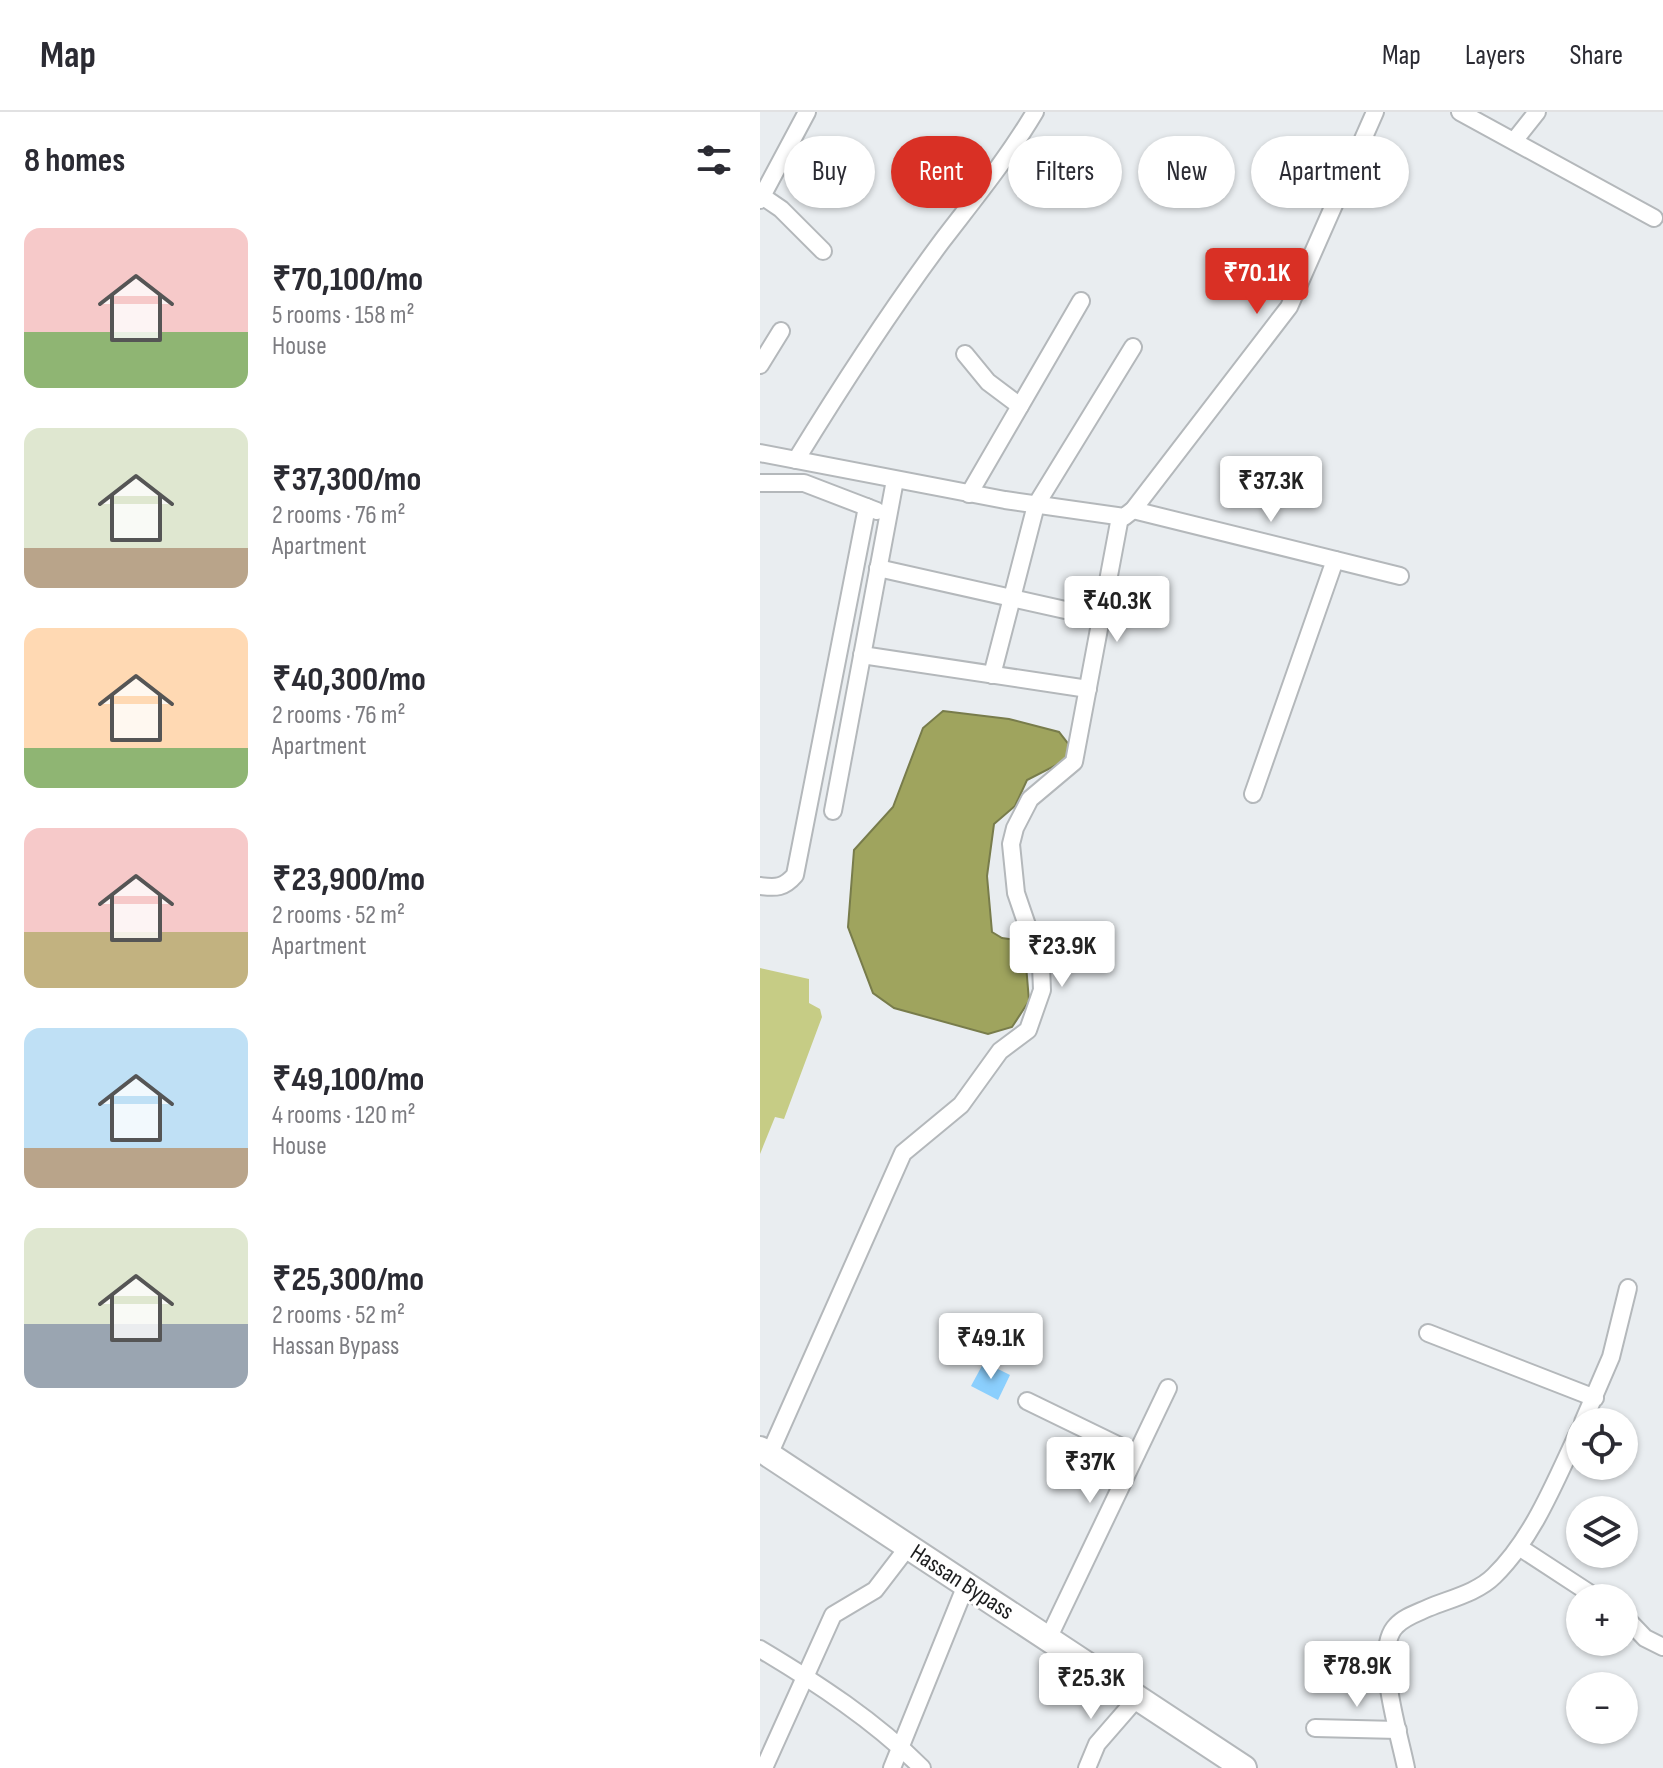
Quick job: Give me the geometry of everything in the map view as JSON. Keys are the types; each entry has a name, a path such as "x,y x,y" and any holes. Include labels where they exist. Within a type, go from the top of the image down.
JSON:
{"highway":[{"name":"Hassan Bypass","path":"765,1452 1244,1768"}],"street":[{"path":"807,112 761,198 781,209 823,251"},
{"path":"796,460 863,355 942,241 1006,161 1035,112"},
{"path":"765,1452 903,1153 961,1105 1000,1051 1028,1030 1042,990 1041,966 1016,893 1011,844 1015,828 1030,799 1074,762 1101,618 1126,514 1289,307 1375,112"},
{"path":"1460,112 1654,218"},
{"path":"1514,141 1537,112"},
{"path":"969,494 1081,301"},
{"path":"760,365 781,331"},
{"path":"992,675 1036,505 1133,347"},
{"path":"965,354 988,382 1020,406"},
{"path":"760,453 969,494 1036,505 1126,514 1400,576"},
{"path":"833,811 895,480"},
{"path":"760,483 804,483 888,515"},
{"path":"760,886 776,888 788,884 795,875 867,507"},
{"path":"1253,794 1335,560"},
{"path":"878,568 1101,618"},
{"path":"862,655 1088,689"},
{"path":"1590,1408 1611,1357 1628,1288"},
{"path":"1428,1333 1595,1398"},
{"path":"1048,1639 1168,1388"},
{"path":"1027,1401 1136,1454"},
{"path":"1406,1768 1385,1660 1387,1639 1395,1626 1407,1617 1481,1586 1519,1547 1566,1456"},
{"path":"764,1768 833,1615 875,1590 908,1547"},
{"path":"1519,1547 1576,1584"},
{"path":"892,1768 966,1585"},
{"path":"1638,1631 1663,1647"},
{"path":"760,1649 805,1676 901,1747 922,1768"},
{"path":"1087,1768 1097,1744 1137,1698"},
{"path":"1315,1728 1398,1730"}],"shaded area":[{"path":"943,711 1009,719 1059,732 1073,750 1070,758 1027,780 1015,806 994,824 987,876 992,932 1002,938 1024,941 1029,1001 1012,1027 988,1034 894,1008 873,993 848,927 854,850 893,807 923,728"},
{"path":"760,968 809,979 809,1003 820,1009 822,1017 784,1119 775,1117 760,1154"}],"building":[{"path":"984,1362 1010,1375 998,1400 971,1386"}]}
